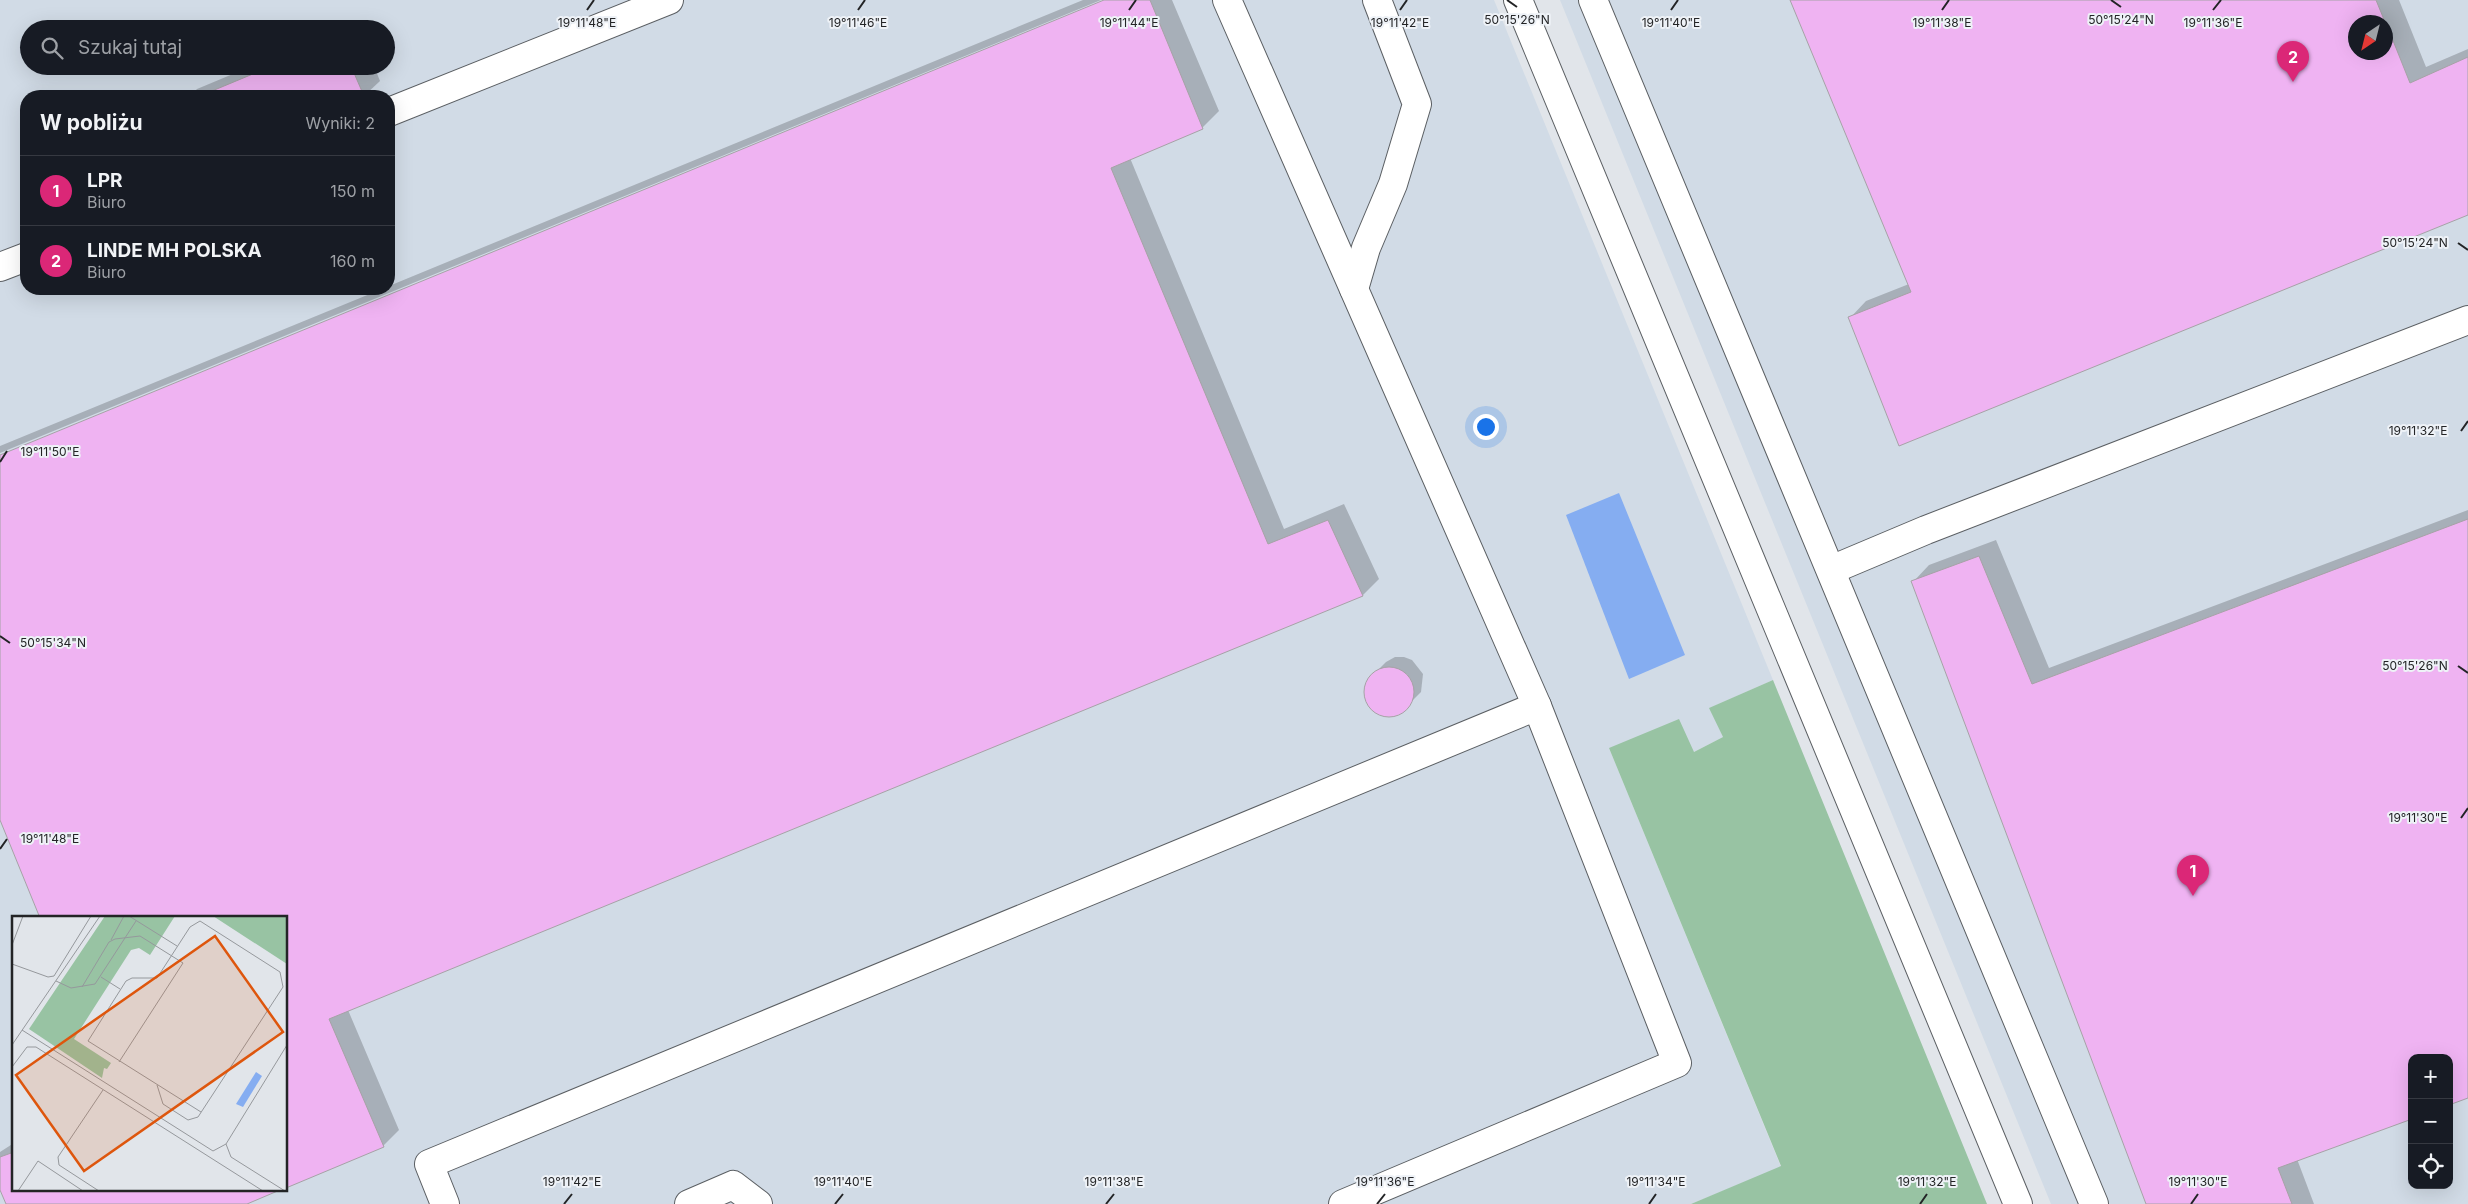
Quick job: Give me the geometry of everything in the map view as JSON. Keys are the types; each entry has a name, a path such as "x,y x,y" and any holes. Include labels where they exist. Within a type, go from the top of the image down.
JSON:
{"lane":[{"path":"395,110 670,0"},
{"path":"1227,0 1537,706 1677,1063 1343,1204"},
{"path":"1354,289 1366,248 1394,184 1417,104 1377,0"},
{"path":"1518,0 2018,1204"},
{"path":"1594,0 2094,1204"},
{"path":"0,267 20,259"},
{"path":"1830,570 1926,530 2468,320"},
{"path":"445,1204 429,1164 1537,706"},
{"path":"688,1204 733,1185 758,1204"}],"shaded area":[{"path":"0,0 1494,0 1773,680 1710,708 1723,737 1694,752 1609,748 1781,1167 1691,1204 0,1204"},
{"path":"1560,0 2468,0 2468,1204 2051,1204"}],"green space":[{"path":"1773,680 1987,1204 1691,1204 1781,1166 1609,748 1679,719 1694,752 1723,737 1709,708"}],"water":[{"path":"1619,493 1685,655 1629,679 1566,515"}],"building":[{"path":"1104,0 1150,0 1203,129 1111,168 1268,544 1328,520 1363,596 329,1019 384,1147 288,1187 288,916 39,916 0,820 0,455 388,295 395,295 395,292"},
{"path":"1790,0 2376,0 2382,15 2348,15 2348,60 2393,60 2393,40 2410,83 2468,57 2468,215 1899,446 1848,317 1911,292"},
{"path":"250,75 355,75 361,90 214,90"},
{"path":"2468,519 2468,1098 2453,1104 2453,1054 2408,1054 2408,1120 2278,1168 2292,1204 2146,1204 1911,581 1979,556 2032,684"},
{"path":"1389,667 1398,669 1409,678 1414,692 1412,701 1403,712 1389,717 1380,715 1369,706 1364,692 1366,683 1375,672"},
{"path":"12,1153 12,1192 275,1192 247,1204 6,1204 0,1190 0,1157"}],"place":[{"name":"LINDE MH POLSKA","path":"2293,82"},
{"name":"LPR","path":"2193,896"}]}
